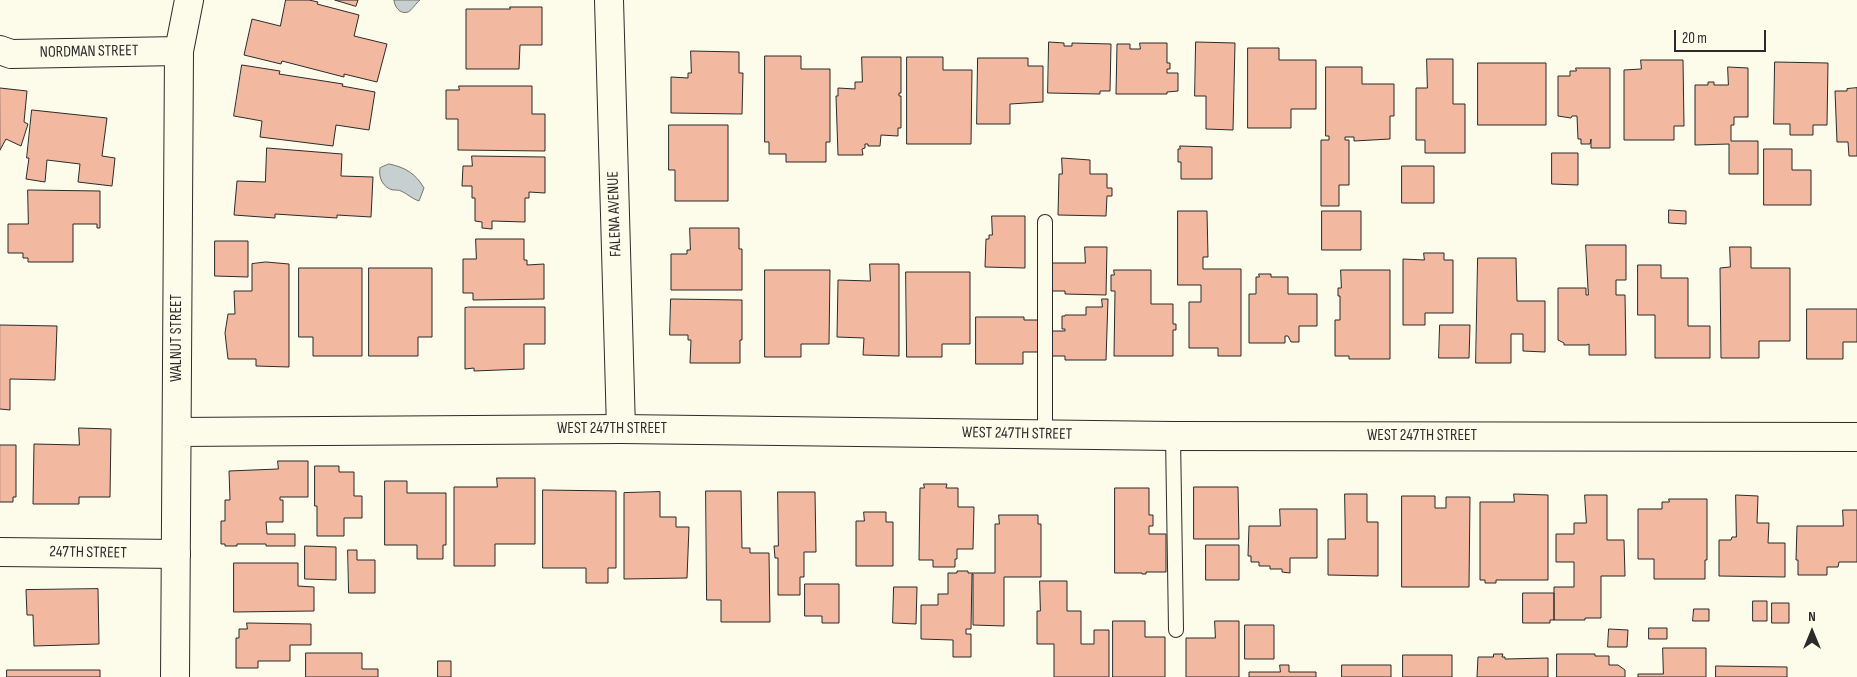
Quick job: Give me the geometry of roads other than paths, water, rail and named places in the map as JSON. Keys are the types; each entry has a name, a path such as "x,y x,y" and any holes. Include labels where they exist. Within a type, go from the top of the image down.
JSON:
{"street":[{"name":"WALNUT STREET","path":"175,677 180,51 189,0"},
{"name":"FALENA AVENUE","path":"609,0 621,429"},
{"name":"NORDMAN STREET","path":"0,50 11,54 180,51"},
{"name":"WEST 247TH STREET","path":"177,432 621,429 1173,436 1857,436"},
{"name":"247TH STREET","path":"0,552 176,554"}],"lane":[{"path":"1045,222 1045,434"},
{"path":"1173,436 1176,630"}]}
